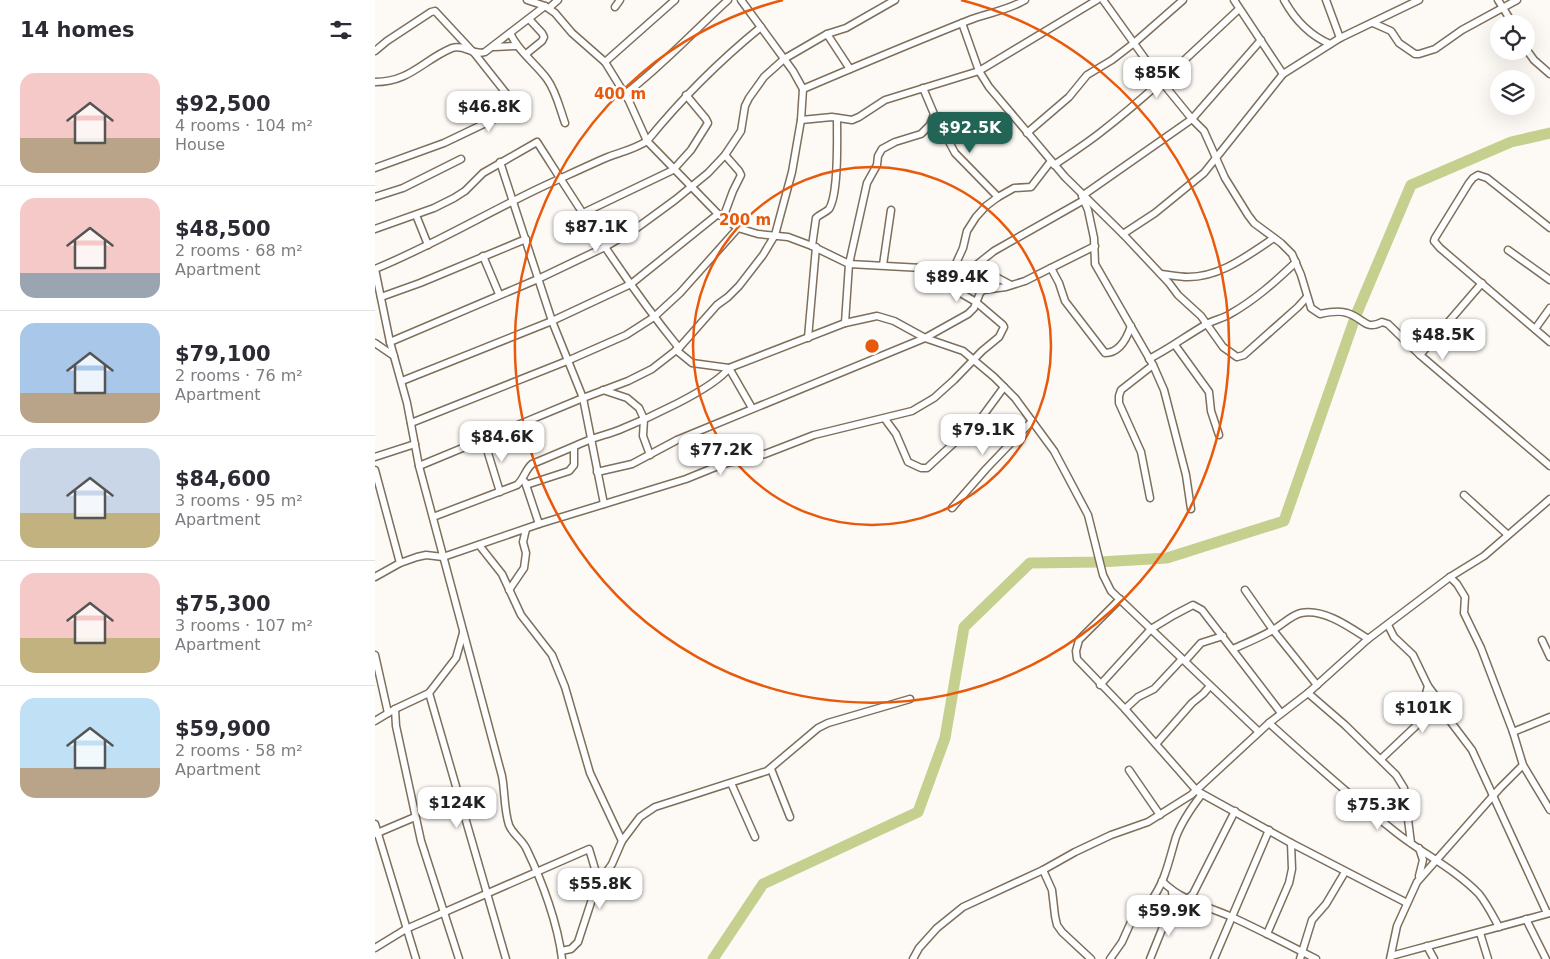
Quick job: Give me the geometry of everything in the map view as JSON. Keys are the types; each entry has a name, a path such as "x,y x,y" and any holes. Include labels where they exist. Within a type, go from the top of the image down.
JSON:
{"street":[{"path":"527,0 547,7 555,13 572,33 605,62 625,94 647,142 720,216 739,228 758,234 788,237 814,246 849,264 970,270 992,275 1011,285"},
{"path":"375,82 393,80 409,74 453,48 461,47 475,54 485,52 494,47 529,18 558,0"},
{"path":"615,7 620,0"},
{"path":"605,62 675,0"},
{"path":"625,94 642,82 728,0"},
{"path":"419,466 641,375 663,361 677,349 717,305 739,286 763,255 775,235 792,172 801,120 803,89 799,79 741,0"},
{"path":"390,342 538,279 605,247 634,230 708,173 725,155 741,131 745,106 749,98 764,77 784,59 827,34 846,28 895,0"},
{"path":"803,89 962,23 1025,0"},
{"path":"801,120 837,118 852,120 885,100 979,71 1097,0"},
{"path":"1103,0 1161,81 1204,131 1230,186 1248,215 1254,223 1288,250 1297,262 1311,308"},
{"path":"1027,133 1069,97 1087,75 1134,43 1183,0"},
{"path":"1234,0 1283,74"},
{"path":"1284,0 1307,31 1330,44"},
{"path":"1326,0 1340,38"},
{"path":"1123,234 1189,187 1204,174 1283,74 1340,38 1419,0"},
{"path":"1498,0 1508,15"},
{"path":"1373,23 1391,31 1399,43 1415,54 1419,54 1435,49 1462,30 1517,0"},
{"path":"953,270 970,225 986,206 1014,188 1031,187 1053,163 1101,133 1239,9"},
{"path":"375,51 387,41 435,11 475,54 515,106 513,110 444,143 375,168"},
{"path":"526,54 542,41 544,37 529,18"},
{"path":"962,23 979,71 989,87 1083,198 1123,234 1161,274 1178,295 1207,323 1223,347 1232,355 1240,357 1244,355 1298,308 1307,297"},
{"path":"562,959 551,914 536,871 526,847 509,826 502,776 419,466 402,381 390,342 375,269 399,260 560,178 647,142 686,95 726,55 761,27"},
{"path":"510,33 516,46 526,54 549,81 565,123"},
{"path":"827,34 850,69"},
{"path":"970,270 994,251 1083,198 1192,119 1261,40"},
{"path":"494,47 516,46"},
{"path":"1534,60 1550,74"},
{"path":"923,88 932,107 933,119 947,136 955,153 998,197"},
{"path":"583,213 673,170 691,150 708,123 706,118 686,95"},
{"path":"808,338 815,221 818,216 829,208 832,202 836,172 837,118"},
{"path":"845,323 849,264 867,183 877,165 880,152 887,145 925,131 933,119"},
{"path":"375,229 434,208 465,191 483,172 537,142 605,247 677,349 692,364 729,368 845,323 877,316 894,321 925,338 963,351 1004,386 1015,398 1054,451 1088,515 1106,584 1111,591 1259,732"},
{"path":"402,381 552,321 631,284 720,216 741,176 725,155"},
{"path":"375,198 403,188 461,159"},
{"path":"500,162 552,321 583,398 604,504"},
{"path":"1550,228 1481,175 1475,176 1435,241 1440,248 1550,342"},
{"path":"1083,198 1091,222 1095,246 1095,264 1151,362 1164,390 1186,475 1191,509"},
{"path":"883,265 891,210"},
{"path":"416,215 428,245"},
{"path":"411,423 567,361 625,335 654,317 680,293 739,228"},
{"path":"1161,274 1188,277 1210,273 1228,267 1274,238"},
{"path":"381,297 420,283 525,239"},
{"path":"597,472 631,464 677,440 925,338 968,314 974,308 983,290 1025,281 1095,246"},
{"path":"1508,250 1550,280"},
{"path":"483,256 499,294"},
{"path":"1150,498 1141,452 1119,403 1121,390 1151,362 1207,323 1228,316 1256,297 1297,262"},
{"path":"375,577 400,563 426,555 443,557 539,524 686,479 723,464 765,454 813,435 885,419 923,406 954,380 999,337 1004,327 976,302 957,291 929,267"},
{"path":"1051,268 1059,283 1065,301 1105,353 1110,353 1120,346 1128,335 1131,326"},
{"path":"1419,355 1482,283"},
{"path":"1298,308 1311,308 1320,314 1346,312 1370,326 1385,322 1419,355 1550,466"},
{"path":"1535,329 1550,308"},
{"path":"375,343 394,356"},
{"path":"1175,345 1209,392 1211,411 1219,434"},
{"path":"375,352 384,350"},
{"path":"729,368 753,408"},
{"path":"433,517 517,485 528,467 532,464 644,419 714,382 725,374 729,368"},
{"path":"885,419 896,434 908,462 921,468 927,468 982,417 1004,386"},
{"path":"603,390 633,401 639,408 644,419 643,436 650,455"},
{"path":"952,508 1032,421"},
{"path":"483,440 500,492"},
{"path":"375,458 415,444"},
{"path":"526,485 569,471 574,465 573,448"},
{"path":"375,470 400,563"},
{"path":"524,476 539,524"},
{"path":"1464,494 1508,535"},
{"path":"913,959 919,948 937,928 963,907 1043,870 1092,843 1148,822 1200,792 1259,732 1308,693 1368,639 1451,577 1483,556 1550,499"},
{"path":"509,590 524,568 526,553 523,542 526,529"},
{"path":"513,534 523,542"},
{"path":"479,545 502,574 521,615 552,655 565,687 590,773 622,841"},
{"path":"1451,577 1465,597 1464,613 1481,648 1523,764 1550,810"},
{"path":"1245,590 1273,630 1317,684"},
{"path":"1120,599 1079,640 1076,651 1077,659 1200,792 1345,872 1407,903"},
{"path":"1100,685 1151,629 1174,614 1193,605 1202,610 1281,713"},
{"path":"1233,649 1273,630 1299,613 1311,612 1343,623 1368,639"},
{"path":"1388,625 1395,637 1413,655 1450,723 1472,750 1549,913 1390,958 1395,934 1422,869 1423,860 1419,848"},
{"path":"375,721 387,713 429,693 456,658 463,632"},
{"path":"1125,710 1138,697 1154,689 1201,643 1223,636"},
{"path":"1542,640 1550,657"},
{"path":"375,654 387,713"},
{"path":"1155,744 1189,705 1210,686"},
{"path":"1381,759 1418,724 1429,686"},
{"path":"429,693 506,959"},
{"path":"1308,693 1397,775 1404,788 1411,843"},
{"path":"561,951 571,949 577,942 593,894 599,882 612,864 622,841 640,817 655,807 771,769 818,728 828,723 910,699"},
{"path":"395,709 395,726 421,841 459,959"},
{"path":"1513,732 1550,717"},
{"path":"1269,723 1336,784 1411,843 1437,860 1479,895 1499,927"},
{"path":"1417,882 1523,764"},
{"path":"771,769 790,817"},
{"path":"1129,770 1160,815"},
{"path":"731,783 755,837"},
{"path":"1110,959 1122,942 1137,910 1149,904 1162,881 1176,837 1200,792"},
{"path":"1173,906 1189,899 1197,887 1235,812"},
{"path":"376,834 415,817"},
{"path":"375,824 376,834 416,959"},
{"path":"1214,959 1269,830"},
{"path":"1267,934 1289,883 1292,869 1291,843"},
{"path":"375,948 406,929 589,849 599,882"},
{"path":"1043,870 1052,890 1057,925 1091,959"},
{"path":"1301,956 1312,920 1326,904 1345,872"},
{"path":"1162,881 1172,890 1189,899 1267,934 1301,956 1316,959"},
{"path":"1150,959 1163,924 1173,906 1172,890"},
{"path":"1526,919 1546,959"},
{"path":"1480,933 1488,959"},
{"path":"1427,946 1434,959"}],"waterway":[{"path":"713,959 763,884 918,812 945,738 964,627 1030,563 1100,562 1167,558 1284,521 1356,315 1411,185 1511,142 1550,133"}]}
